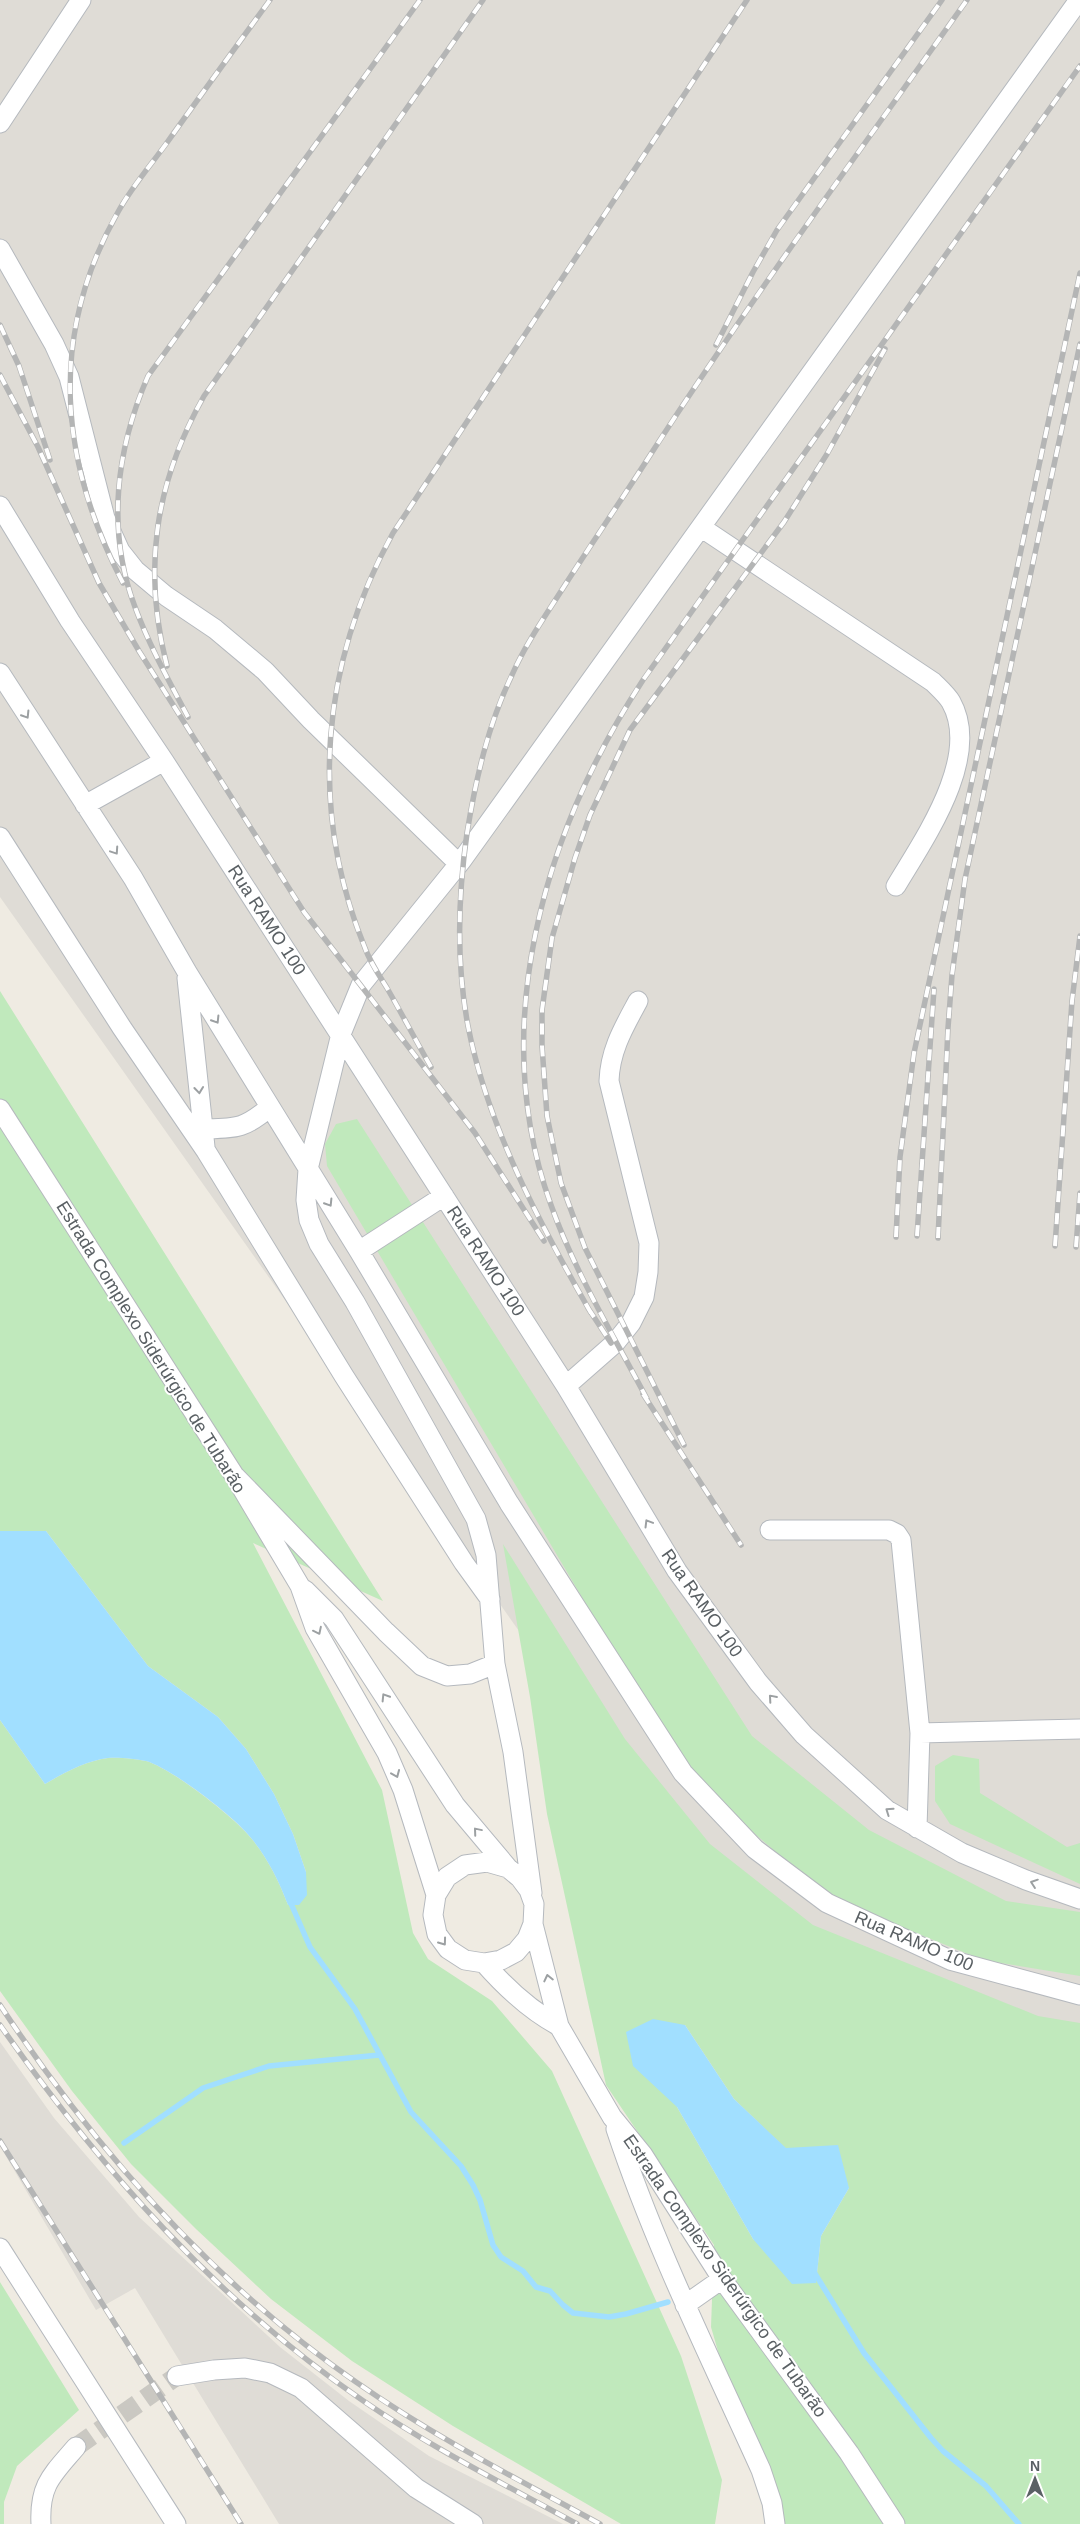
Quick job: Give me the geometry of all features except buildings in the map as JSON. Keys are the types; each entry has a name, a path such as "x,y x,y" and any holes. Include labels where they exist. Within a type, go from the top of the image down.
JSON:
{"street":[{"path":"0,123 81,0"},
{"path":"534,1904 513,1752 495,1664 486,1555 476,1519 355,1302 319,1244 310,1220 306,1200 308,1168 341,1034 361,985 459,864 702,528 1079,0"},
{"path":"0,249 54,344 69,377 105,518 120,551 135,570 166,596 215,629 265,671 324,733 459,864"},
{"name":"Rua RAMO 100","path":"0,506 70,621 164,761 566,1386 677,1571 758,1682 804,1735 887,1810 962,1853 1026,1880 1080,1899"},
{"path":"702,528 933,682 951,702 960,728 960,754 937,818 896,886"},
{"name":"Rua RAMO 100","path":"0,673 133,878 187,972 359,1251 509,1503 683,1773 755,1849 827,1903 950,1960 1080,1995"},
{"path":"85,805 164,761"},
{"path":"0,838 122,1028 206,1151 354,1392 464,1563 490,1599"},
{"path":"187,972 206,1151"},
{"path":"566,1386 615,1343 631,1323 644,1297 649,1243 609,1081 610,1062 617,1040 638,1001"},
{"path":"204,1129 232,1128 250,1124 270,1107"},
{"name":"Estrada Complexo Siderúrgico de Tubarão","path":"0,1109 234,1475 300,1586 315,1628 387,1753 403,1790 436,1896 433,1915 437,1934 448,1949 465,1960 484,1963 501,1960 516,1952 527,1939 533,1924"},
{"path":"359,1251 444,1196"},
{"path":"234,1475 386,1632 422,1666 447,1676 470,1674 495,1664"},
{"path":"770,1530 889,1530 897,1534 901,1540 920,1733 917,1828"},
{"name":"Estrada Complexo Siderúrgico de Tubarão","path":"300,1586 334,1619 455,1805 529,1890 534,1904 533,1924 559,2026 612,2117 643,2155 722,2279 849,2453 895,2524"},
{"path":"920,1733 1080,1729"},
{"path":"436,1896 447,1878 466,1865 487,1862 508,1868"},
{"name":"Estrada Complexo Siderúrgico de Tubarão","path":"484,1963 517,1998 542,2017 559,2026"},
{"path":"612,2117 634,2184 685,2304 761,2470 772,2503 775,2524"},
{"path":"0,2248 176,2524"},
{"path":"685,2304 722,2279"},
{"path":"177,2376 214,2370 245,2368 270,2373 301,2388 416,2488 473,2524"},
{"path":"41,2524 40,2509 46,2483 76,2447"}],"shaded area":[{"path":"0,0 1080,0 1080,2060 717,1911 0,897"},
{"path":"0,2042 54,2118 139,2217 280,2347 349,2401 429,2456 563,2524 279,2524 135,2288 96,2310 0,2146"}],"green space":[{"path":"0,991 383,1601 253,1543 382,1790 413,1933 428,1959 492,2001 552,2071 681,2356 722,2480 715,2524 621,2524 453,2426 352,2361 271,2299 196,2229 131,2164 72,2091 0,1991 0,1720 45,1784 83,1765 108,1758 146,1761 171,1773 217,1806 251,1838 272,1870 288,1905 306,1872 293,1834 274,1794 246,1749 218,1717 148,1666 46,1531 0,1531"},
{"path":"357,1119 752,1736 869,1830 1006,1901 1080,1912 1080,1976 983,1960 829,1898 687,1775 327,1166 325,1144 336,1124"},
{"path":"503,1544 625,1739 710,1844 813,1925 1038,2016 1080,2023 1080,2524 768,2524 711,2327 714,2245 606,2085 547,1814 530,1697","holes":["685,2025 734,2099 786,2149 849,2188 821,2236 816,2282 753,2239 677,2107"]},
{"path":"953,1755 979,1759 980,1793 1067,1847 1080,1843 1080,1884 950,1824 935,1801 935,1766"},
{"path":"0,2282 79,2410 17,2466 4,2502 4,2524 0,2524"}],"water":[{"path":"0,1531 46,1531 148,1666 218,1717 246,1749 274,1794 293,1834 306,1872 307,1895 299,1905 288,1905 277,1878 267,1861 257,1845 243,1829 202,1794 157,1765 146,1761 108,1758 83,1765 45,1784 0,1720"},
{"path":"653,2019 685,2025 734,2099 786,2148 838,2145 849,2188 821,2236 816,2283 792,2284 753,2239 677,2107 633,2066 626,2032"}],"waterway":[{"path":"289,1899 310,1947 355,2009 411,2112 461,2166 473,2185 480,2200 493,2245 501,2257 523,2271 536,2287 550,2291 573,2313 609,2317 668,2302"},
{"path":"124,2143 203,2088 269,2066 379,2055"},
{"path":"814,2272 864,2353 931,2438 943,2451 986,2486 1019,2524"}],"tunnel":[{"path":"76,2447 177,2376"}],"railway":[{"path":"123,583 102,537 85,491 75,444 70,398 72,351 80,305 95,258 123,203 270,0"},
{"path":"188,717 160,663 135,607 120,549 118,520 122,461 128,432 137,404 148,376 420,0"},
{"path":"167,666 159,630 155,595 155,561 158,527 164,494 174,461 187,429 204,396 483,0"},
{"path":"431,1067 367,953 347,896 335,843 330,790 331,738 337,685 350,634 369,583 393,533 747,0"},
{"path":"716,345 753,272 777,230 942,0"},
{"path":"591,1313 535,1210 502,1138 488,1101 468,1026 460,953 460,905 467,833 474,792 484,752 504,694 518,663 544,618 724,343 967,0"},
{"path":"647,1399 571,1255 551,1205 532,1138 524,1070 526,1001 536,934 553,867 577,802 608,739 643,680 1080,66"},
{"path":"896,1237 900,1157 914,1053 1080,273"},
{"path":"0,325 19,366 50,460"},
{"path":"938,1238 948,1028 952,975 965,879 1080,344"},
{"path":"684,1445 585,1248 561,1183 547,1116 542,1046 542,1010 552,938 575,858 590,815 630,730 784,522 827,454 885,349"},
{"path":"0,375 38,447 99,583 139,651 304,912 475,1133 544,1241"},
{"path":"1055,1246 1072,1001 1080,936"},
{"path":"917,1236 934,989"},
{"path":"1076,1247 1080,1193"},
{"path":"588,1308 611,1343"},
{"path":"643,1394 741,1545"},
{"path":"0,2005 76,2111 117,2161 160,2210 253,2302 304,2343 385,2402 476,2456 600,2524"},
{"path":"0,2025 120,2181 164,2229 258,2319 309,2361 362,2400 414,2434 577,2524"},
{"path":"0,2141 241,2524"}]}
